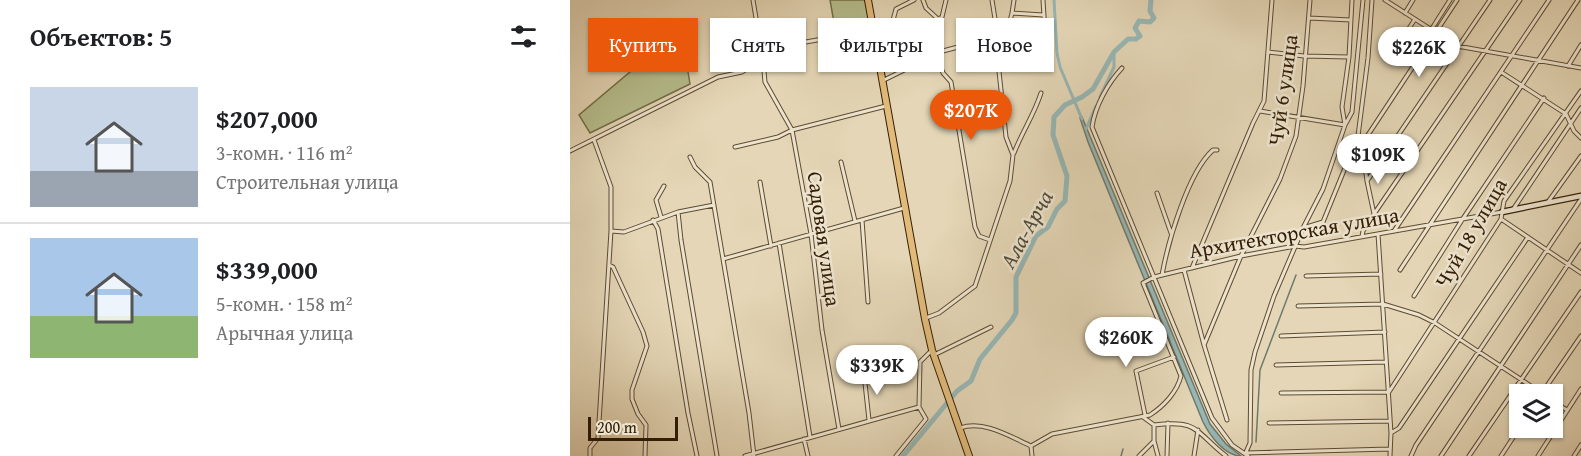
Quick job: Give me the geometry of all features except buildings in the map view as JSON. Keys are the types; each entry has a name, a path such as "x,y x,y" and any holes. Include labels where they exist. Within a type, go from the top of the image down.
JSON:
{"main road":[{"path":"868,0 872,18"},
{"path":"882,72 925,319 933,353 969,456"}],"street":[{"name":"Садовая улица","path":"753,0 756,18"},
{"path":"894,18 896,9 915,0"},
{"path":"923,0 926,8 938,19 942,17 946,0"},
{"path":"992,0 995,18"},
{"path":"1011,18 1014,0"},
{"path":"1043,0 1044,18"},
{"path":"1192,268 1264,101 1272,0"},
{"name":"Чуй 6 улица","path":"1204,345 1241,256 1289,158 1296,136 1310,0"},
{"path":"1345,124 1342,107 1349,57 1352,0"},
{"path":"1246,454 1250,443 1251,370 1254,352 1274,296 1303,228 1323,189 1345,124 1352,112 1362,0"},
{"path":"1303,228 1323,222 1358,136 1367,68 1372,0"},
{"path":"1385,0 1457,46 1581,68"},
{"path":"1405,12 1413,0"},
{"path":"1431,30 1450,0"},
{"path":"1362,144 1457,0"},
{"path":"1366,181 1490,0"},
{"path":"1362,236 1374,214 1520,0"},
{"path":"1394,231 1549,0"},
{"path":"1400,270 1579,0"},
{"path":"1012,13 1043,15"},
{"path":"1309,18 1351,20"},
{"path":"1390,58 1414,19"},
{"path":"1568,66 1581,45"},
{"path":"1268,52 1349,57"},
{"path":"1122,68 1110,81 1092,127 1212,418 1232,445 1246,454 1390,449"},
{"path":"570,151 718,77 742,72"},
{"name":"Садовая улица","path":"764,72 765,82 792,130 811,234 822,330 838,429"},
{"path":"884,80 900,72"},
{"path":"943,72 951,82 975,227 979,236 990,240"},
{"path":"999,72 1006,137 1013,155"},
{"path":"1501,72 1566,114 1581,138"},
{"name":"Чуй 18 улица","path":"1389,392 1501,219 1504,201 1581,91"},
{"path":"925,319 939,313 975,286 1010,180 1013,155 1021,135 1035,112 1041,93"},
{"path":"1414,296 1544,98"},
{"path":"735,147 888,105"},
{"path":"1513,210 1581,108"},
{"path":"1260,111 1345,124"},
{"path":"1358,136 1362,144 1366,181 1374,214"},
{"path":"590,456 590,448 598,438 611,231 611,188 594,140"},
{"path":"1162,275 1177,216 1207,155 1217,150"},
{"path":"1547,203 1581,156"},
{"path":"690,157 695,167 710,182 749,413 753,455"},
{"path":"840,162 855,222"},
{"path":"760,182 771,246"},
{"path":"661,218 656,200 664,186"},
{"path":"1157,193 1172,235"},
{"path":"1411,456 1416,445 1581,197"},
{"name":"Архитекторская улица","path":"1174,357 1143,283 1154,278 1241,256 1295,246 1304,248 1581,197"},
{"path":"611,231 624,232 678,212 714,205"},
{"path":"722,259 906,208"},
{"path":"678,212 717,456"},
{"path":"1501,219 1581,273"},
{"path":"653,220 658,229 697,456"},
{"path":"862,220 868,302"},
{"path":"1378,234 1389,392 1390,456"},
{"path":"1391,433 1398,428 1528,237"},
{"path":"779,243 810,437"},
{"path":"1441,456 1581,245"},
{"path":"609,265 613,267 643,332 647,346 632,390 632,399 638,414 646,425 645,456"},
{"path":"1184,270 1227,420"},
{"path":"1306,276 1381,274"},
{"path":"1469,456 1581,292"},
{"path":"1298,306 1383,304 1409,311 1435,322 1527,384"},
{"path":"896,456 926,419 919,407 920,362 933,353 991,327"},
{"path":"1281,336 1385,332"},
{"path":"1549,384 1581,336"},
{"path":"1031,446 1052,434 1091,428 1144,415 1160,408 1179,385 1181,376 1174,357 1136,371 1144,415 1154,425 1154,441 1158,456"},
{"path":"1276,365 1386,362"},
{"path":"864,374 870,420"},
{"path":"1538,456 1581,389"},
{"path":"1281,393 1389,392"},
{"path":"746,456 919,407"},
{"path":"1563,408 1567,410"},
{"path":"1269,423 1390,421"},
{"path":"1154,425 1168,423 1189,425 1198,430 1221,454 1226,456"},
{"path":"1167,456 1168,423"},
{"path":"960,428 984,426 1031,446"},
{"path":"1194,456 1198,430"},
{"path":"1501,456 1513,438"},
{"path":"804,439 808,456"},
{"path":"1139,456 1154,441"},
{"path":"1574,456 1581,445"},
{"path":"1031,446 1032,456"}],"green space":[{"path":"830,0 865,0 869,18 833,18"},
{"path":"630,72 688,72 690,84 590,133 579,115"}],"water":[{"path":"1082,117 1210,424 1226,444 1241,456 1224,449 1203,422 1088,142 1080,118"}],"waterway":[{"path":"1054,0 1060,67 1082,119"},
{"name":"Ала-Арча","path":"903,456 957,391 971,381 980,359 1016,313 1016,277 1036,236 1048,227 1057,209 1065,201 1067,176 1053,135 1054,117 1065,105 1093,89 1114,52 1128,39 1136,39 1140,36 1135,28 1139,21 1150,22 1154,18 1150,11 1151,0"},
{"path":"1100,97 1114,67 1114,52"},
{"path":"1086,129 1096,106"},
{"path":"1256,442 1260,370 1296,275"},
{"path":"1121,456 1123,449"}]}
